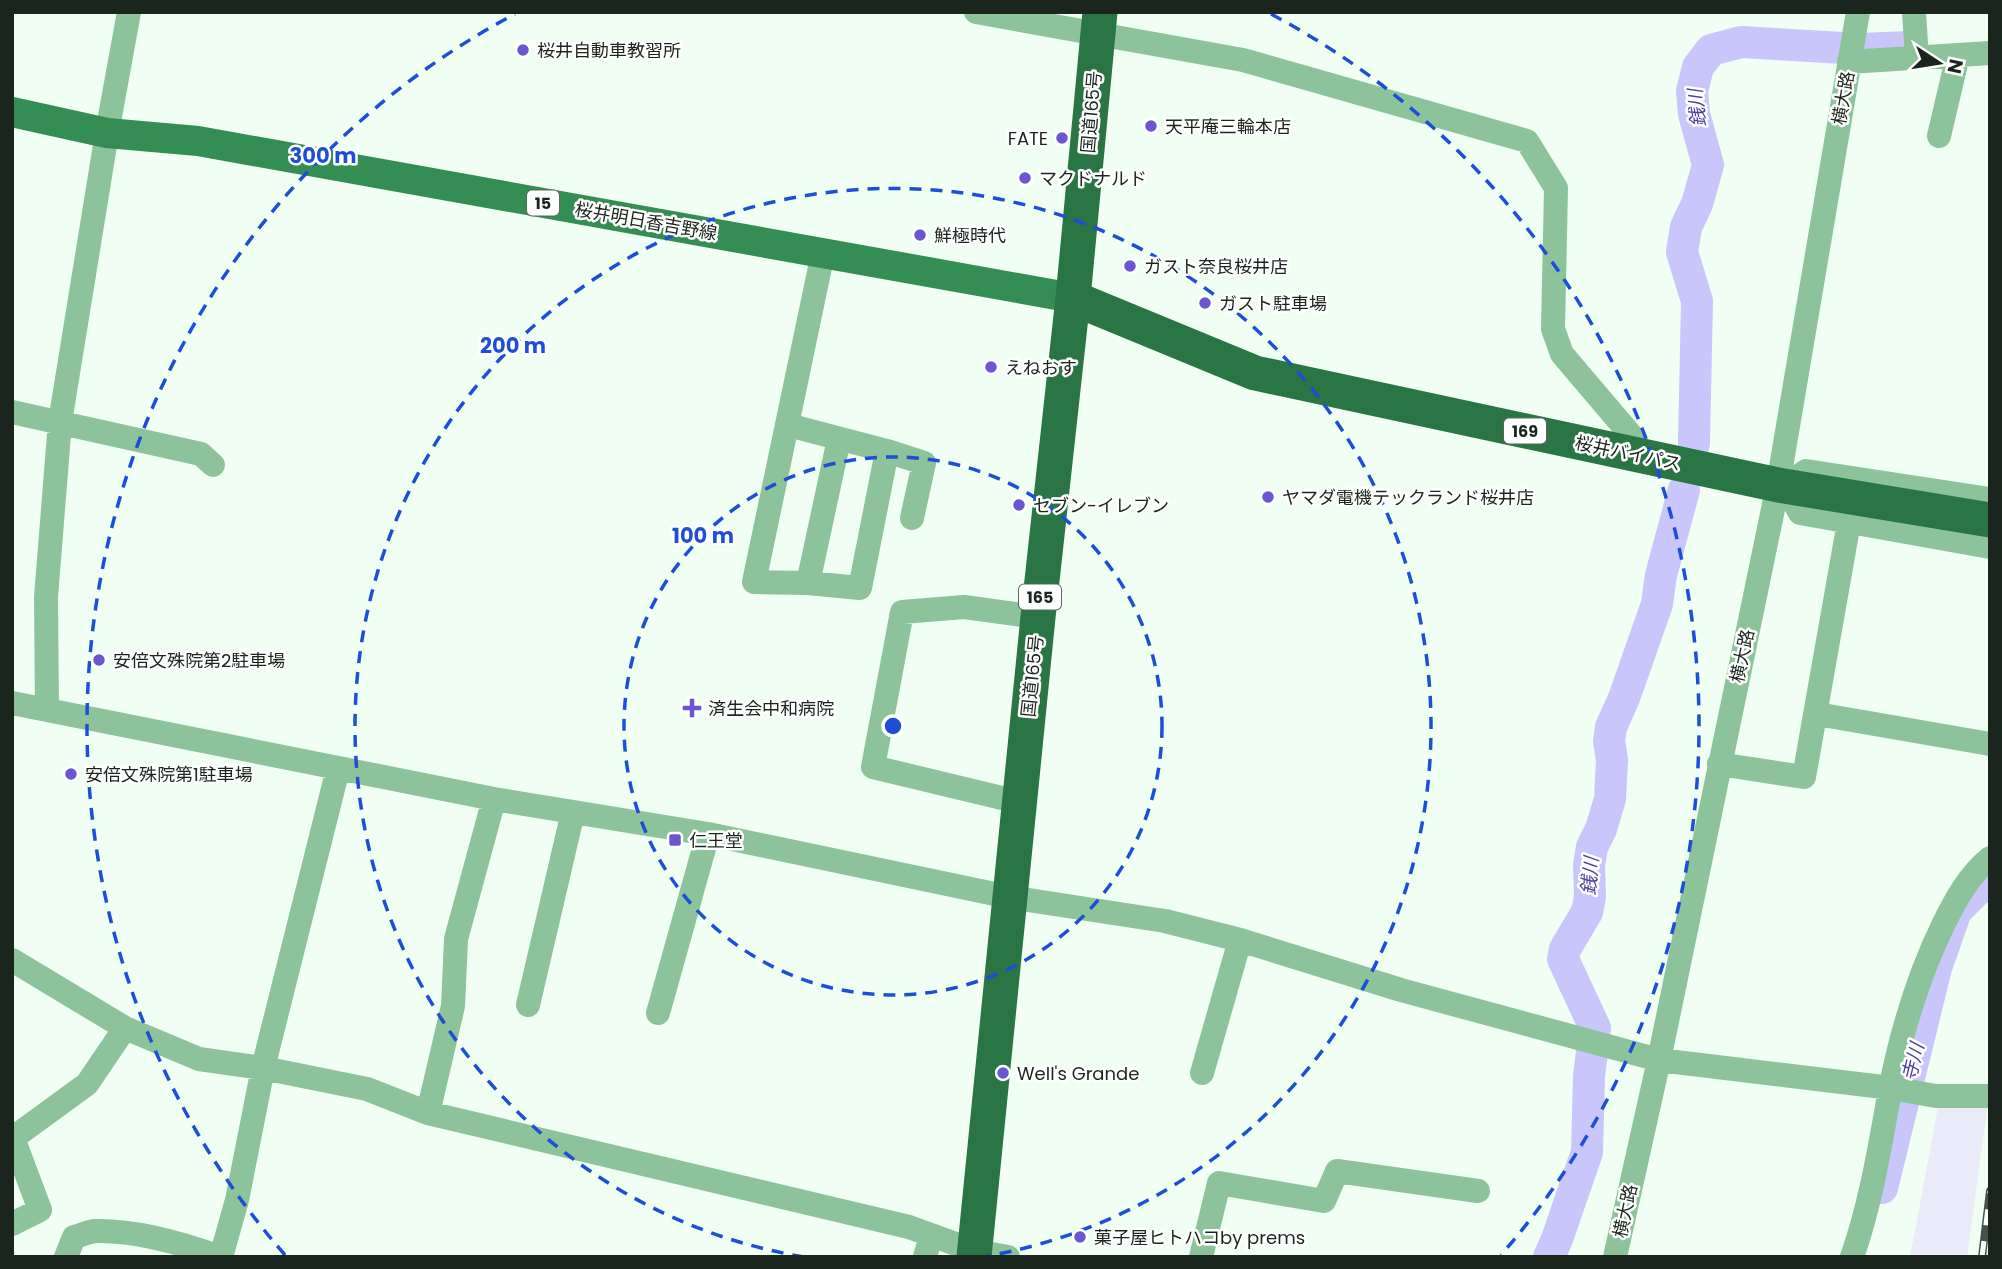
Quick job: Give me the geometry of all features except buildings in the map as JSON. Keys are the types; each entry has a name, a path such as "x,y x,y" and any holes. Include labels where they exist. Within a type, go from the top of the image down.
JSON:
{"highway":[{"name":"国道165号","path":"985,1255 1009,897 1073,298 1099,24"},
{"name":"桜井バイパス","path":"1073,298 1255,373 1782,486 1990,520"}],"main road":[{"name":"桜井明日香吉野線","path":"12,112 107,133 198,141 1073,298"}],"street":[{"path":"47,710 46,597 60,422 129,12"},
{"path":"976,12 1099,24 1243,60 1527,141 1556,188 1553,329 1562,354 1630,434 1641,456"},
{"name":"横大路","path":"1615,1257 1659,1060 1719,764 1782,486 1858,12"},
{"path":"1913,12 1917,50"},
{"path":"1851,52 1917,50 1958,55 1990,53"},
{"path":"1939,136 1958,55"},
{"path":"823,253 754,582 808,583 860,589 887,451"},
{"path":"12,412 201,454 213,464"},
{"path":"788,425 924,463 912,518"},
{"path":"808,583 839,439"},
{"path":"1990,499 1805,471 1782,486 1800,513 1990,547"},
{"path":"1719,764 1804,777 1849,522"},
{"path":"1019,802 873,767 902,612 964,607 1038,617"},
{"path":"12,703 494,799 708,834 1009,897 1164,921 1240,940 1401,990 1659,1060 1893,1088 1936,1096 1990,1096"},
{"path":"1817,714 1990,744"},
{"path":"66,1257 74,1237 94,1231 193,1247 220,1257 237,1200 263,1068 338,769"},
{"path":"428,1113 453,1006 456,939 494,799"},
{"path":"528,1005 573,813"},
{"path":"658,1013 708,834"},
{"path":"1852,1257 1874,1181 1904,1034 1931,949 1956,899 1980,866 1990,858"},
{"path":"1202,1073 1240,940"},
{"path":"12,960 125,1028 199,1059 263,1068 366,1089 428,1113 909,1227 928,1246 985,1255"},
{"path":"12,1224 40,1210 13,1138 87,1084 125,1028"},
{"path":"1201,1257 1219,1184 1324,1201 1337,1171 1478,1191"}],"shaded area":[{"path":"1939,1102 1988,1102 1967,1257 1910,1257"}],"waterway":[{"name":"銭川","path":"1694,444 1697,301 1682,252 1686,227 1697,204 1708,165 1694,114 1692,91 1698,67 1711,50 1741,42 1861,49 1909,47"},
{"name":"銭川","path":"1549,1257 1587,1152 1589,1076 1595,1028 1563,959 1565,949 1587,912 1592,847 1601,829 1610,799 1611,727 1657,604 1661,575 1684,490"},
{"name":"寺川","path":"1882,1188 1936,968 1956,911 1976,891 1990,882"}],"railway":[{"path":"1982,1257 1990,1191"}],"place":[{"name":"桜井自動車教習所","path":"523,50"},
{"name":"天平庵三輪本店","path":"1151,126"},
{"name":"FATE","path":"1062,138"},
{"name":"マクドナルド","path":"1025,178"},
{"name":"鮮極時代","path":"920,235"},
{"name":"ガスト奈良桜井店","path":"1130,266"},
{"name":"ガスト駐車場","path":"1205,303"},
{"name":"えねおす","path":"991,367"},
{"name":"ヤマダ電機テックランド桜井店","path":"1268,497"},
{"name":"セブン-イレブン","path":"1019,505"},
{"name":"安倍文殊院第2駐車場","path":"99,660"},
{"name":"済生会中和病院","path":"692,708"},
{"name":"安倍文殊院第1駐車場","path":"71,774"},
{"name":"仁王堂","path":"675,840"},
{"name":"Well's Grande","path":"1003,1073"},
{"name":"菓子屋ヒトハコby prems","path":"1080,1237"}]}
